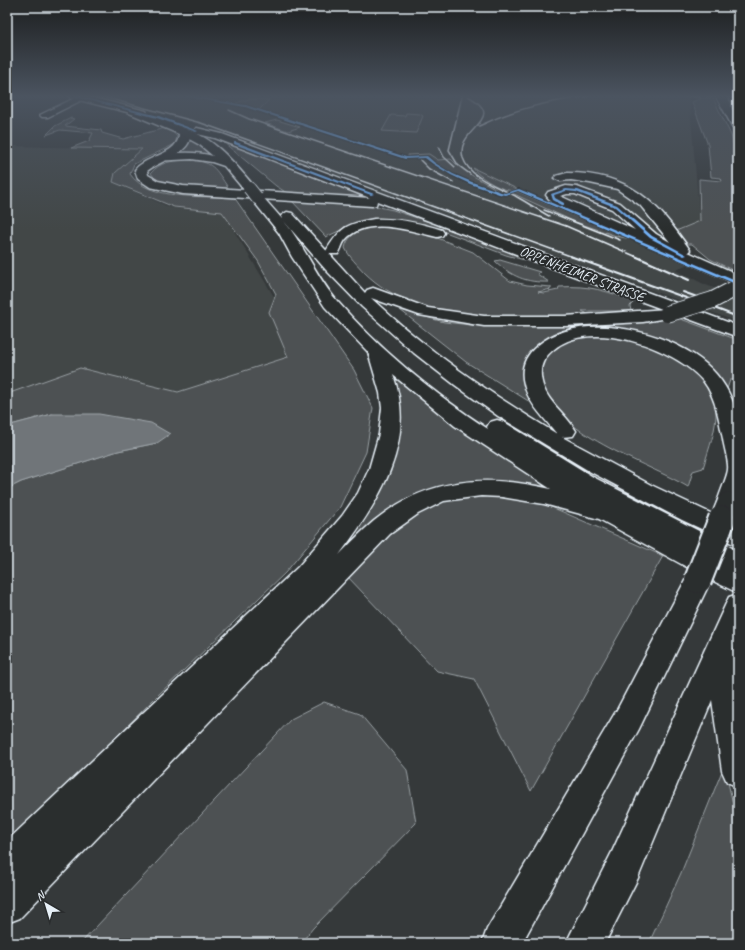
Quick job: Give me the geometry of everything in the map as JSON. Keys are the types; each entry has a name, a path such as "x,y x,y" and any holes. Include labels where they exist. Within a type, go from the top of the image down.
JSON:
{"main road":[{"path":"183,140 178,148 158,160 146,165 140,172 144,179 161,186 203,192 354,200 395,206 426,215"},
{"path":"198,140 213,149 265,195 295,213 334,251 373,293 416,332 450,358 505,396 644,476 733,512"},
{"path":"215,140 231,152 265,195 338,274 380,315 437,362 517,418 564,446 671,505 738,536"},
{"path":"223,140 235,143"},
{"path":"228,140 426,215"},
{"path":"158,160 177,156 198,156 212,158 231,166"},
{"path":"652,242 654,229 650,221 637,210 559,179 566,176 602,180 632,191 644,199 668,229 688,258"},
{"path":"373,293 430,313 484,321 565,321 636,318 667,314 713,300 735,282 688,258 557,201 552,195 562,191 572,190 616,206 624,211 652,242"},
{"path":"265,195 299,257 331,304 376,351 410,380 486,438 525,463 606,512 738,582"},
{"name":"OPPENHEIMER STRASSE","path":"426,215 738,332"},
{"path":"334,251 341,237 355,228 377,224 400,223 430,230 538,268 618,288"},
{"path":"652,242 665,234 668,229"},
{"path":"290,239 362,317 417,367 466,405 534,451 582,480 637,511 738,562"},
{"path":"566,431 542,401 534,387 532,365 537,355 551,342 570,335 598,332 625,334 653,342 674,351 700,367 707,375 721,396 738,466"},
{"path":"7,865 293,588 342,533 373,485 389,439 391,401 376,351"},
{"path":"501,943 585,800 665,651 698,580 733,512 738,471"},
{"path":"7,905 382,528 402,513 417,504 451,491 479,489 529,493 606,512"},
{"path":"586,943 625,865 738,605"},
{"path":"719,651 738,771"}],"shaded area":[{"path":"176,140 175,144 134,164 130,174 138,183 163,193 193,196 234,197 354,370 373,408 366,452 340,507 285,573 157,696 43,811 7,842 7,489 21,482 118,451 157,443 52,414 7,426 7,394 80,368 178,392 288,357 269,312 276,294 258,261 222,212 174,207 113,182 115,173 142,149 71,148 89,141"},
{"path":"187,140 192,140 197,142 213,156 172,155"},
{"path":"240,140 345,140 405,159 421,157 429,163 473,185 505,195 518,192 688,264 675,270 706,285 738,297 738,322"},
{"path":"355,140 693,140 700,221 676,231 632,237 517,189 503,193 478,186 439,166 427,156 408,157"},
{"path":"706,140 732,140 738,162 738,261 732,270 710,259 692,244 688,244 676,231 700,221 699,179 722,181 721,178 711,177"},
{"path":"223,142 378,198 287,193 276,186"},
{"path":"7,146 143,149 127,161 113,182 169,207 222,211 318,369 7,456"},
{"path":"429,154 438,160 451,159 456,165 500,192 452,174 443,169 427,156 408,157 408,155"},
{"path":"185,160 208,164 216,170 229,189 169,184 156,180 151,173 162,164"},
{"path":"473,168 517,189 509,190 494,185"},
{"path":"518,192 630,239 616,236 573,221 512,193"},
{"path":"291,200 370,205 393,210 546,266 506,255 424,224 407,221 385,219 358,222 326,237"},
{"path":"391,226 417,230 473,252 510,281 527,285 551,287 551,289 538,292 544,293 558,290 559,287 580,287 606,292 635,301 630,306 631,311 582,311 590,315 532,317 471,315 441,311 413,303 387,290 364,272 351,258 345,248 347,241 351,236 363,230"},
{"path":"500,260 540,272 537,274 549,282 519,278 507,271 495,261"},
{"path":"400,310 444,322 480,326 580,326 637,323 678,318 738,340 738,369 735,380 730,380 727,389 721,383 654,338 556,335 539,344 528,356 525,363 532,402 530,402 466,362"},
{"path":"591,336 623,338 654,346 684,363 702,379 709,388 714,398 716,408 714,431 703,468 693,471 688,487 603,445 563,417 549,400 540,376 540,367 543,359 560,344"},
{"path":"394,380 398,380 449,420 550,489 471,483 453,485 435,489 416,496 396,507 7,881 366,511"},
{"path":"52,414 99,414 151,423 170,434 157,443 118,451 21,482 7,489 7,426"},
{"path":"477,493 540,502 663,556 531,791 474,679 437,671 347,576 380,536 428,505"},
{"path":"324,702 360,714 407,770 416,823 313,928 301,943 81,943 291,719"},
{"path":"725,770 738,825 738,943 649,943 681,873 722,771"}],"railway":[{"path":"249,140 573,257"},
{"path":"312,140 566,226 637,257"},
{"path":"451,140 449,150 458,165 470,174"},
{"path":"465,140 462,148 463,158 472,172 486,182 517,197 549,216"},
{"path":"439,147 444,157 455,167"},
{"path":"420,160 429,169 453,182"},
{"path":"544,210 620,240"},
{"path":"570,256 689,299"},
{"path":"635,256 689,280"},
{"path":"683,292 697,297"},
{"path":"714,308 738,317"}],"cycle path":[{"path":"351,140 406,158 426,157 434,164 452,175 500,193 505,194 518,190 738,284"},
{"path":"235,143 372,194"},
{"path":"563,204 554,199 552,195 566,190 577,191 616,206 651,237 685,255"}]}
